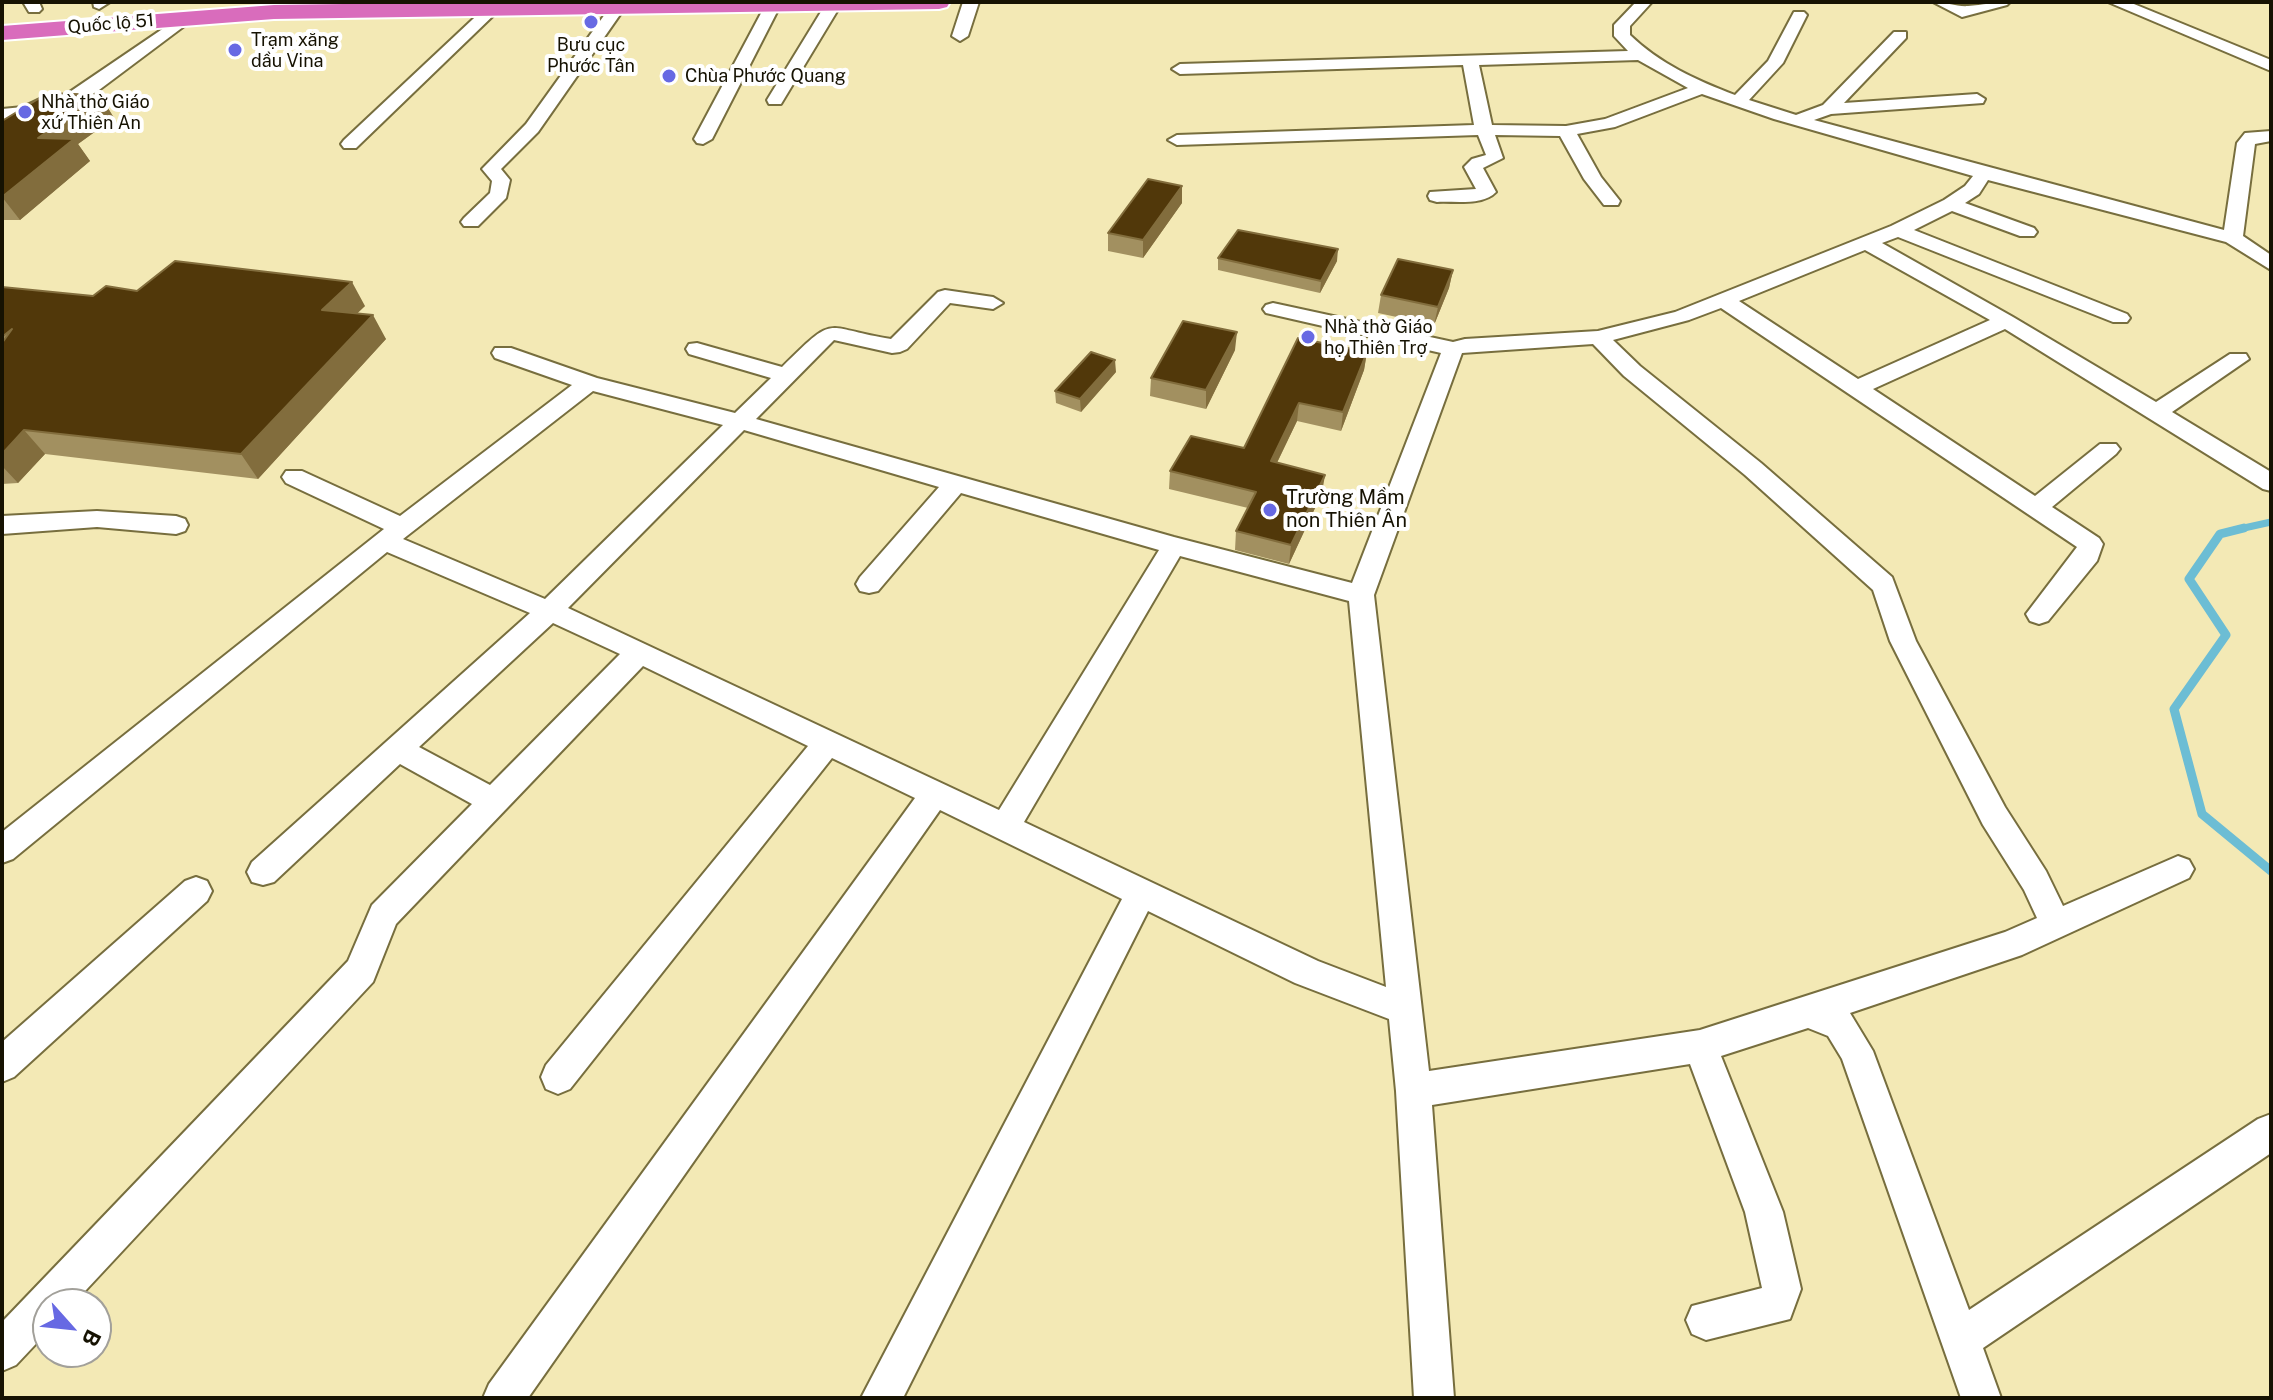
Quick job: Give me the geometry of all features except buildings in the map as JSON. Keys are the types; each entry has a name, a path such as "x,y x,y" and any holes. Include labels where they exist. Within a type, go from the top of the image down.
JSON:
{"highway":[{"name":"Quốc lộ 51","path":"2,33 274,12 939,2"},
{"name":"Quốc lộ 51","path":"2,12 32,6 107,3"}],"street":[{"path":"960,36 971,2"},
{"path":"1644,2 1622,25 1622,36 1639,55 1702,88 1798,120 1983,174 2233,238 2271,264"},
{"path":"1941,2 1962,12 2002,2"},
{"path":"2116,2 2271,66"},
{"path":"775,100 834,3"},
{"path":"703,139 773,4"},
{"path":"471,222 499,194 501,180 491,169 495,163 520,144 618,6"},
{"path":"350,144 494,7"},
{"path":"1739,100 1775,63 1799,15"},
{"path":"2,114 36,109 175,19"},
{"path":"2,146 93,86 175,19"},
{"path":"1829,109 1900,35"},
{"path":"1180,69 1639,55"},
{"path":"1437,196 1481,195 1487,192 1473,167 1494,158 1495,154 1484,130 1470,59"},
{"path":"1177,140 1484,130 1566,131 1609,123 1702,88"},
{"path":"1798,120 1829,109 1977,99"},
{"path":"1566,131 1593,179 1611,201"},
{"path":"2233,238 2246,143 2251,137 2271,136"},
{"path":"1273,309 1454,349 1465,345 1598,337 1682,316 1898,230 1951,204 1972,190 1983,174"},
{"path":"1951,204 2027,232"},
{"path":"1898,230 2120,318"},
{"path":"1864,241 2006,321 2271,483"},
{"path":"263,872 549,611 834,332 892,347 899,344 945,296 993,303"},
{"path":"1722,299 2090,544 2088,555 2039,614"},
{"path":"1855,389 2006,321"},
{"path":"1598,337 1632,371 1753,469 1883,584 1891,599 1894,622 1903,641 1994,816 2035,881 2056,925"},
{"path":"697,349 787,376"},
{"path":"1434,1398 1414,1091 1361,595 1454,349"},
{"path":"503,353 589,383 741,422 1174,546 1361,595"},
{"path":"2155,413 2238,359"},
{"path":"2,850 393,534 589,383"},
{"path":"2037,507 2108,449"},
{"path":"294,477 393,534 549,611 1307,972 1406,1010"},
{"path":"869,584 956,483"},
{"path":"2,525 97,519 176,525"},
{"path":"1005,828 1174,546"},
{"path":"2,1351 361,971 369,956 376,926 383,915 639,652"},
{"path":"558,1077 828,742"},
{"path":"398,749 494,802"},
{"path":"503,1398 934,795"},
{"path":"1414,1091 1700,1046 2011,945 2178,869"},
{"path":"2,1065 196,891"},
{"path":"881,1398 1142,892"},
{"path":"1809,1012 1840,1025 1856,1051 1981,1398"},
{"path":"1700,1046 1764,1212 1782,1289 1776,1305 1706,1320"},
{"path":"1961,1339 2271,1132"}],"waterway":[{"path":"2244,528 2271,522"},
{"path":"2235,530 2244,528"},
{"path":"2244,528 2220,534 2189,579 2226,635 2174,709 2202,814 2271,871"}],"place":[{"name":"Bưu cục Phước Tân","path":"591,22"},
{"name":"Trạm xăng dầu Vina","path":"235,50"},
{"name":"Chùa Phước Quang","path":"669,76"},
{"name":"Nhà thờ Giáo xứ Thiên An","path":"25,112"},
{"name":"Nhà thờ Giáo họ Thiên Trợ","path":"1308,337"},
{"name":"Trường Mầm non Thiên Ân","path":"1270,510"}]}
